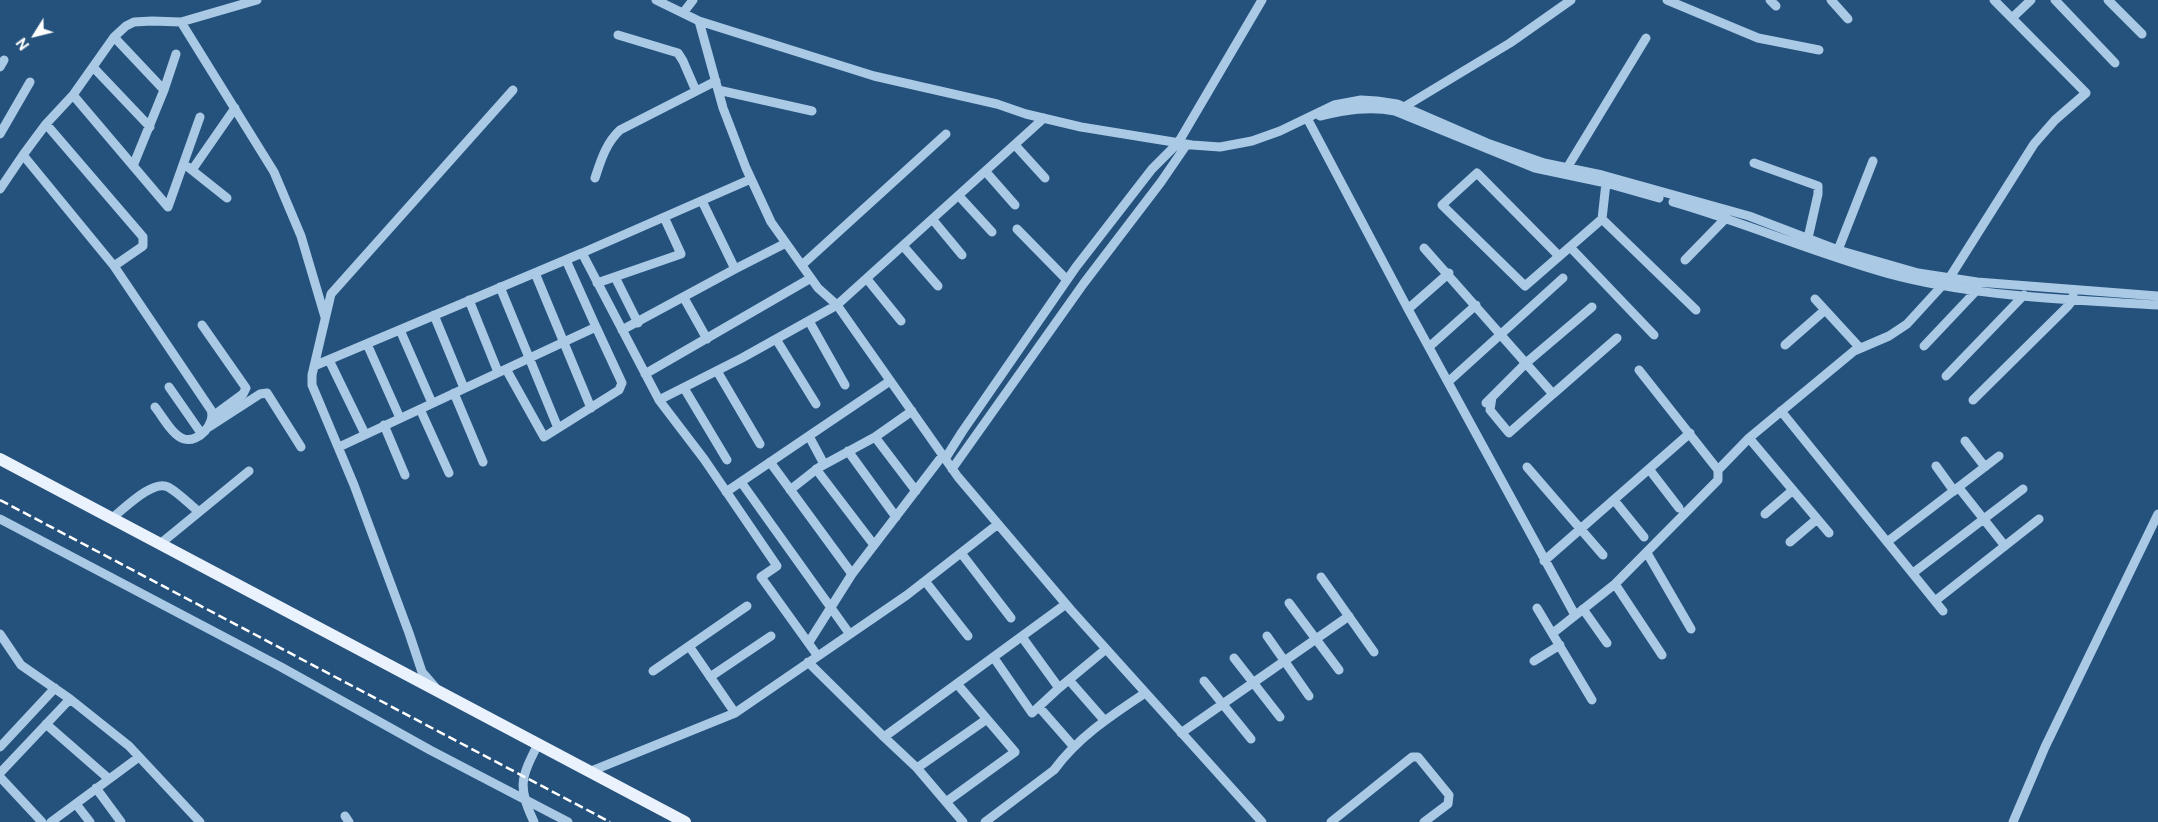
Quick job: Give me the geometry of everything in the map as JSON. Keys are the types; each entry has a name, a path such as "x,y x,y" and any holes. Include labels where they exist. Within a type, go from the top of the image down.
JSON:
{"main road":[{"path":"0,459 685,822"}],"street":[{"path":"0,189 2,179 46,124 73,95 114,37 134,22 181,22 256,0"},
{"path":"656,0 698,21 874,76 997,104 1044,118 1182,143 1220,147 1252,141 1280,131 1334,105 1361,100 1377,101 1544,163 1749,216 1838,250 1977,290 2072,300 2158,305"},
{"path":"683,13 692,0"},
{"path":"952,469 1182,143 1262,0"},
{"path":"1403,111 1510,43 1571,0"},
{"path":"1668,0 1758,38 1819,50"},
{"path":"1830,0 1848,18"},
{"path":"1718,470 1749,438 1854,351 1889,336 1907,324 1947,281 2034,144 2055,120 2086,93 1994,0"},
{"path":"2012,18 2031,0"},
{"path":"2055,0 2115,63"},
{"path":"2108,0 2142,34"},
{"path":"698,21 717,86 751,179 770,222 818,288 837,305 952,469 1106,650 1262,822"},
{"path":"181,22 274,172 286,196 301,236 325,320"},
{"path":"618,35 678,53 696,91"},
{"path":"114,37 164,90"},
{"path":"1567,168 1646,38"},
{"path":"133,166 150,127 176,54"},
{"path":"93,66 150,127"},
{"path":"0,134 30,82"},
{"path":"594,178 604,151 612,138 620,130 696,91 717,86 812,111"},
{"path":"438,692 422,672 339,446 312,385 314,366 331,294 514,90"},
{"path":"73,95 168,207 200,117"},
{"path":"192,170 235,108"},
{"path":"1403,111 1535,168 1593,177 1606,183 1726,218 1838,258 1900,276 2158,296"},
{"path":"659,400 717,371 837,305 1044,118"},
{"path":"1308,118 1408,309 1574,616"},
{"path":"46,124 143,237 143,246 114,266"},
{"path":"802,265 946,134"},
{"path":"809,642 852,574 944,457 1067,280 1152,170 1182,143"},
{"path":"1015,145 1045,178"},
{"path":"23,155 114,266 213,416"},
{"path":"1838,250 1873,160"},
{"path":"1754,162 1818,186 1818,194 1808,238"},
{"path":"184,163 227,198"},
{"path":"986,172 1015,205"},
{"path":"1559,256 1477,173 1442,205 1525,286 1602,219 1606,183"},
{"path":"314,366 566,260 751,179"},
{"path":"959,196 992,232"},
{"path":"702,200 736,269"},
{"path":"597,283 681,254 664,217"},
{"path":"1685,260 1726,218"},
{"path":"1602,219 1696,310"},
{"path":"933,220 962,255"},
{"path":"1017,229 1067,280"},
{"path":"622,330 786,243"},
{"path":"904,246 938,286"},
{"path":"1570,247 1654,335"},
{"path":"1424,248 1449,274 1553,394"},
{"path":"582,253 659,400 726,492 776,566 761,578 817,655"},
{"path":"469,300 502,370 544,437 619,390 622,383 600,331 596,327 566,260"},
{"path":"535,273 591,408"},
{"path":"1408,309 1449,274"},
{"path":"615,277 638,322"},
{"path":"645,374 811,278"},
{"path":"1448,382 1563,278"},
{"path":"867,279 901,321"},
{"path":"500,287 558,428"},
{"path":"1973,400 2072,300 2073,288"},
{"path":"1924,346 1977,290"},
{"path":"1946,376 2024,295"},
{"path":"684,298 707,339"},
{"path":"1815,299 1860,348"},
{"path":"1429,347 1476,305"},
{"path":"1592,307 1526,363 1489,400 1490,410 1509,433 1617,338"},
{"path":"1785,345 1825,310"},
{"path":"434,315 464,388"},
{"path":"809,321 845,385"},
{"path":"202,326 246,388 243,394 213,416 209,427"},
{"path":"339,446 596,327"},
{"path":"400,330 432,403"},
{"path":"776,339 816,404"},
{"path":"367,344 400,418"},
{"path":"329,360 365,434"},
{"path":"1553,633 1615,584 1718,480 1718,470 1638,370"},
{"path":"717,371 760,444"},
{"path":"726,492 890,381"},
{"path":"169,386 201,433"},
{"path":"684,388 727,460"},
{"path":"155,407 175,432 183,438 191,440 260,394 267,393 302,447"},
{"path":"454,393 483,462"},
{"path":"420,409 449,473"},
{"path":"790,490 816,469 875,437 912,411"},
{"path":"1781,411 1943,611"},
{"path":"384,425 405,476"},
{"path":"1544,561 1690,434"},
{"path":"809,436 824,464"},
{"path":"875,437 916,492"},
{"path":"1749,438 1830,533"},
{"path":"1965,441 1985,467"},
{"path":"848,451 896,517"},
{"path":"1887,542 2000,456"},
{"path":"770,462 852,574"},
{"path":"1936,466 1984,519 2005,546"},
{"path":"1527,467 1603,555"},
{"path":"816,469 874,545"},
{"path":"1649,469 1679,508"},
{"path":"160,544 249,471"},
{"path":"741,482 849,633"},
{"path":"112,518 151,488 159,485 167,486 199,512"},
{"path":"1913,573 2023,489"},
{"path":"1764,514 1793,490"},
{"path":"1614,500 1644,537"},
{"path":"2013,822 2045,747 2158,514"},
{"path":"0,519 568,822"},
{"path":"1790,542 1817,519"},
{"path":"1935,601 2039,519"},
{"path":"589,772 735,713 925,581 998,524"},
{"path":"1647,553 1691,629"},
{"path":"961,554 1011,618"},
{"path":"1321,577 1374,652"},
{"path":"925,581 968,636"},
{"path":"1615,584 1662,655"},
{"path":"1289,602 1339,670"},
{"path":"884,737 958,685 1066,604"},
{"path":"653,671 747,606"},
{"path":"1537,608 1592,700"},
{"path":"1583,609 1607,643"},
{"path":"1181,733 1348,616"},
{"path":"0,634 21,665 70,699 129,746 200,822"},
{"path":"710,677 771,636"},
{"path":"1267,636 1309,696"},
{"path":"1022,637 1059,688"},
{"path":"689,646 735,713"},
{"path":"1534,661 1560,646"},
{"path":"994,658 1032,713 1059,688 1106,650"},
{"path":"1234,658 1280,717"},
{"path":"808,662 917,768 963,822"},
{"path":"1069,680 1104,720"},
{"path":"1204,681 1250,739"},
{"path":"946,802 1015,752 958,685"},
{"path":"0,747 55,688"},
{"path":"985,822 1054,770 1104,720 1145,693"},
{"path":"0,773 70,699"},
{"path":"1039,707 1074,748"},
{"path":"917,768 987,719"},
{"path":"46,724 109,779"},
{"path":"534,822 523,799 523,776 538,744"},
{"path":"51,822 139,757"},
{"path":"1331,822 1412,757 1418,757 1449,795 1448,804 1424,822"},
{"path":"0,778 42,822"},
{"path":"96,788 121,822"},
{"path":"76,804 90,822"}],"railway":[{"path":"0,500 610,822"}]}
